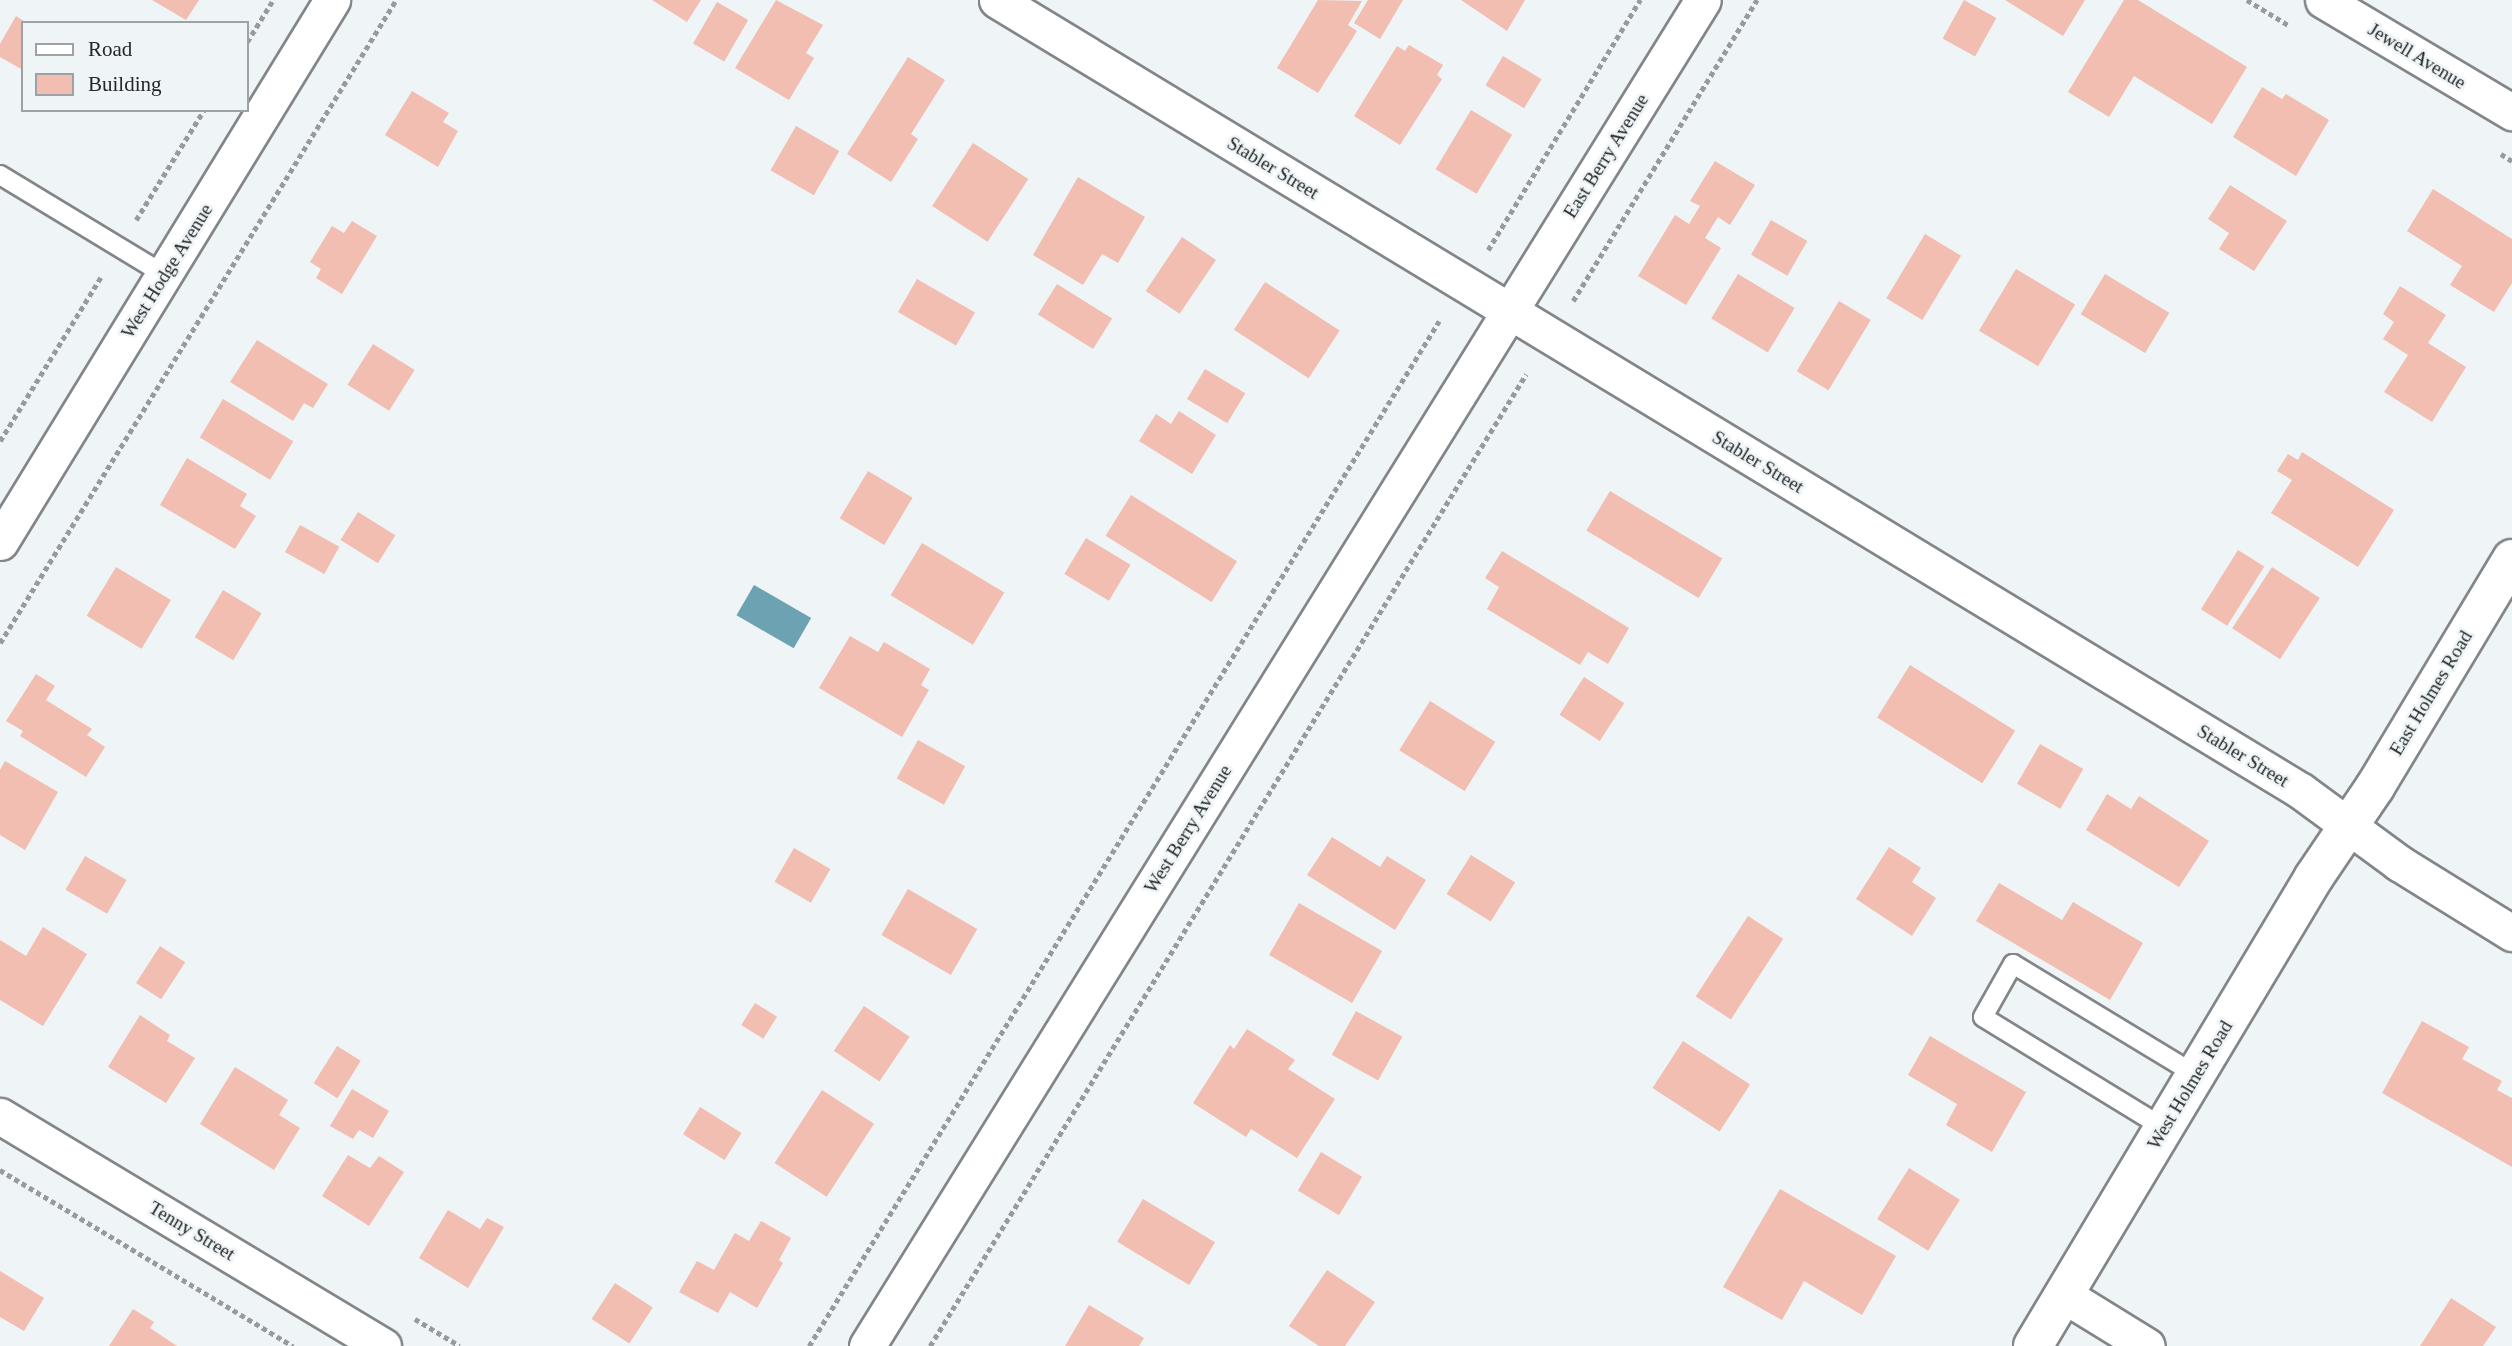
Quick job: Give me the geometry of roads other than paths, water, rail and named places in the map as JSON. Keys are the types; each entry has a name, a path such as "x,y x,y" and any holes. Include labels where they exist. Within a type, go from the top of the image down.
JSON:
{"street":[{"name":"West Hodge Avenue","path":"0,542 332,0"},
{"name":"Stabler Street","path":"997,0 2301,791 2348,826 2512,933"},
{"name":"East Berry Avenue","path":"1509,311 1703,0"},
{"name":"Jewell Avenue","path":"2323,0 2512,112"},
{"name":"West Berry Avenue","path":"867,1346 1509,311"},
{"name":"East Holmes Road","path":"2348,826 2512,559"},
{"name":"West Holmes Road","path":"2033,1346 2348,826"},
{"name":"Tenny Street","path":"0,1116 383,1346"},
{"path":"2064,1295 2147,1346"}],"lane":[{"path":"0,175 165,275"},
{"path":"2164,1128 1983,1017 2013,964 2196,1075"}],"water":[{"path":"754,585 811,618 794,648 736,615"}]}
